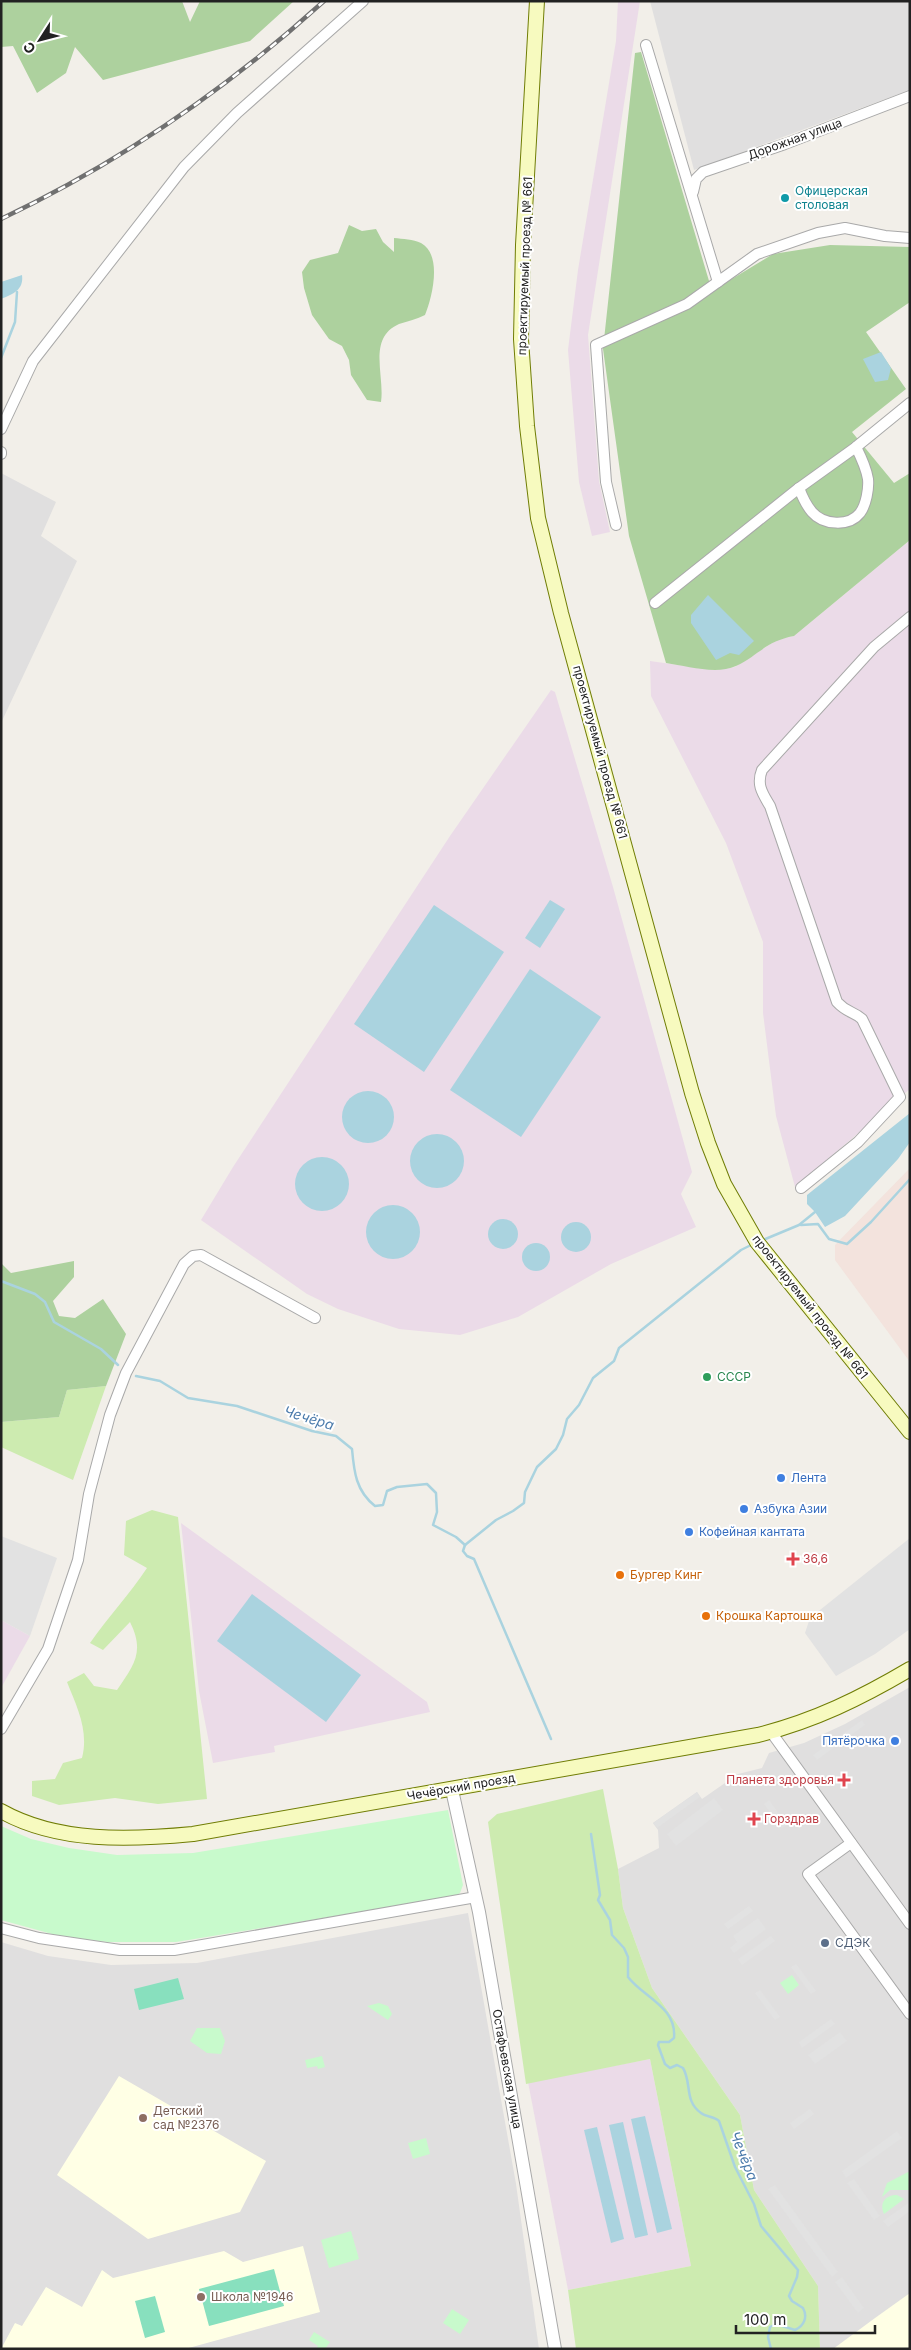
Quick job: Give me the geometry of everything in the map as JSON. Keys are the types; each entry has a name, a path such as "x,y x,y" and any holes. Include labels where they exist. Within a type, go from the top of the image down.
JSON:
{"main road":[{"name":"проектируемый проезд № 661","path":"538,1 523,245 521,339 527,426 538,518 561,613 593,722 692,1093 724,1184 762,1250 910,1432"},
{"name":"Чечёрский проезд","path":"1,1811 35,1826 88,1836 169,1836 193,1834 452,1790 602,1760 771,1732 837,1709 869,1693 910,1668"}],"street":[{"path":"1,428 33,361 184,167 237,113 364,1"},
{"path":"646,45 718,282"},
{"name":"Дорожная улица","path":"692,193 696,179 703,172 785,144 910,96"},
{"path":"616,525 606,482 596,345 687,304 757,254 818,233 845,228 884,236 910,238"},
{"path":"655,603 799,488 856,447 910,403"},
{"path":"799,488 813,514 829,522 838,523 853,519 860,513 866,501 868,481 864,462 856,447"},
{"path":"801,1188 858,1142 900,1097 862,1019 857,1014 845,1012 837,1002 770,806 761,791 759,779 762,770 874,647 910,616"},
{"path":"1,1729 48,1648 78,1560 90,1494 108,1421 126,1373 152,1320 184,1264 193,1256 201,1255 315,1318"},
{"path":"771,1732 910,1924"},
{"name":"Остафьевская улица","path":"452,1790 476,1898 555,2349"},
{"path":"851,1843 808,1874 910,2014"},
{"path":"1,1928 39,1938 120,1950 174,1950 476,1898"}],"shaded area":[{"path":"618,1 640,1 588,335 599,481 610,532 592,536 579,482 568,350 578,270 616,41"},
{"path":"650,1 910,1 910,90 694,170"},
{"path":"1,473 56,502 41,536 77,561 1,723"},
{"path":"910,540 910,1089 795,1187 776,1116 763,1013 763,942 726,843 651,696 650,661 714,670 735,667 778,639 794,636"},
{"path":"551,690 555,692 613,887 692,1172 681,1194 696,1227 611,1264 518,1317 460,1335 399,1329 338,1309 307,1294 201,1220 233,1167 450,836"},
{"path":"910,1168 910,1362 835,1260 835,1245"},
{"path":"181,1523 427,1702 430,1712 274,1746 275,1752 213,1763 199,1691"},
{"path":"1,1536 57,1558 30,1636 1,1620"},
{"path":"910,1538 910,1629 875,1654 836,1676 805,1633 810,1618"},
{"path":"1,1620 30,1636 1,1688"},
{"path":"910,1687 910,2349 820,2349 818,2286 754,2190 740,2115 652,1988 623,1908 618,1869 659,1848 658,1830 653,1823 697,1792 702,1799 738,1774 762,1768 769,1753 804,1743 845,1724"},
{"path":"862,1720 865,1725 817,1760 813,1755"},
{"path":"697,1792 700,1797 657,1828 653,1823"},
{"path":"714,1798 723,1810 676,1846 667,1834"},
{"path":"769,1800 787,1825 782,1828 764,1804"},
{"path":"749,1906 753,1911 728,1929 724,1924"},
{"path":"468,1913 516,2184 539,2349 1,2349 1,1942 48,1956 111,1965 197,1963"},
{"path":"758,1918 766,1929 734,1953 730,1948 737,1942 733,1936"},
{"path":"771,1936 775,1941 742,1965 738,1959"},
{"path":"796,1964 816,1991 811,1994 791,1967"},
{"path":"760,1990 780,2017 775,2020 755,1993"},
{"path":"831,2019 835,2024 802,2048 799,2042"},
{"path":"840,2032 847,2041 815,2064 808,2055"},
{"path":"650,2059 691,2266 568,2290 528,2082"},
{"name":"Детский сад №2376","path":"119,2076 266,2161 240,2212 148,2239 57,2175"},
{"path":"810,2109 814,2114 794,2129 790,2123"},
{"path":"897,2131 902,2138 846,2178 842,2171"},
{"path":"854,2179 880,2216 874,2220 847,2183"},
{"path":"775,2185 838,2272 832,2277 768,2189"},
{"path":"910,2202 910,2211 888,2227 883,2221"},
{"name":"Школа №1946","path":"303,2246 320,2312 185,2349 1,2349 15,2323 22,2326 46,2287 82,2307 102,2270 113,2278 224,2251 243,2262"},
{"path":"842,2277 864,2308 858,2313 835,2282"},
{"path":"910,2293 910,2349 833,2349 875,2318"}],"green space":[{"path":"1,1 182,1 190,22 200,1 294,1 250,41 103,80 75,47 66,73 37,93 13,46 1,47"},
{"path":"641,52 712,291 773,254 830,245 910,247 910,302 866,332 906,389 852,432 894,483 910,473 910,540 794,636 776,641 744,662 728,669 711,670 666,663 629,536 603,349 635,53"},
{"path":"349,225 362,231 376,229 383,242 394,252 394,238 421,243 428,249 434,267 433,288 425,315 399,324 389,330 383,338 380,348 381,402 367,400 351,375 349,360 342,346 329,339 312,315 304,288 302,272 310,260 338,253"},
{"path":"74,1261 74,1277 53,1301 59,1316 75,1318 103,1299 126,1334 106,1386 67,1390 59,1417 1,1422 1,1263 11,1273"},
{"path":"106,1386 73,1480 1,1447 1,1422 59,1417 67,1390"},
{"path":"152,1510 178,1517 207,1799 158,1804 115,1798 59,1805 32,1796 32,1781 55,1779 63,1763 82,1758 84,1748 83,1729 67,1682 84,1673 94,1686 117,1690 136,1658 137,1642 130,1622 103,1650 90,1643 147,1568 124,1555 126,1521"},
{"path":"603,1789 618,1869 623,1908 652,1988 740,2115 754,2190 818,2286 820,2349 576,2349 568,2290 691,2266 650,2059 526,2084 488,1822 497,1814"},
{"path":"448,1810 463,1885 460,1893 453,1897 176,1942 108,1942 63,1937 1,1920 1,1826 31,1839 69,1848 117,1855 193,1853"},
{"path":"792,1975 799,1985 788,1994 780,1983"},
{"path":"178,1978 184,1999 139,2010 134,1989"},
{"path":"379,2003 388,2006 392,2014 388,2020 367,2006"},
{"path":"197,2028 220,2028 225,2041 221,2054 207,2053 190,2041"},
{"path":"322,2056 325,2067 318,2069 317,2066 307,2068 305,2060"},
{"path":"426,2138 430,2154 413,2159 408,2143"},
{"path":"910,2171 910,2190 890,2190 882,2197 887,2183"},
{"path":"897,2195 904,2199 884,2214 882,2206 884,2200 889,2196"},
{"path":"351,2231 359,2259 329,2268 321,2240"},
{"path":"274,2269 284,2306 209,2326 199,2289"},
{"path":"155,2296 165,2332 145,2338 135,2301"},
{"path":"452,2309 469,2320 460,2334 443,2323"},
{"path":"314,2332 330,2342 325,2349 316,2349 318,2346 309,2340"}],"water":[{"path":"22,275 21,284 17,291 1,299 1,282"},
{"path":"881,352 891,368 888,380 875,382 863,359"},
{"path":"708,595 754,641 739,655 730,653 716,660 691,623 691,615"},
{"path":"550,900 565,909 540,948 525,938"},
{"path":"434,905 504,952 424,1072 354,1024"},
{"path":"530,969 601,1017 521,1137 450,1090"},
{"path":"368,1091 378,1093 386,1099 392,1107 394,1117 392,1127 386,1135 378,1141 368,1143 358,1141 350,1135 344,1127 342,1117 344,1107 350,1099 358,1093"},
{"path":"910,1113 910,1142 898,1159 845,1216 825,1227 807,1204 807,1195"},
{"path":"432,1134 442,1134 452,1138 460,1146 464,1161 460,1176 452,1184 442,1188 432,1188 422,1184 414,1176 410,1166 410,1156 414,1146 422,1138"},
{"path":"322,1157 332,1159 341,1165 347,1174 349,1184 347,1194 341,1203 332,1209 322,1211 312,1209 303,1203 297,1194 295,1184 297,1174 303,1165 312,1159"},
{"path":"393,1205 403,1207 412,1213 418,1222 420,1232 418,1242 412,1251 403,1257 393,1259 383,1257 374,1251 368,1242 366,1232 368,1222 374,1213 383,1207"},
{"path":"503,1219 509,1220 517,1228 517,1240 509,1248 503,1249 497,1248 489,1240 488,1234 489,1228 497,1220"},
{"path":"576,1222 586,1227 591,1237 586,1247 576,1252 566,1247 561,1237 566,1227"},
{"path":"536,1243 546,1247 550,1257 546,1267 536,1271 526,1267 522,1257 526,1247"},
{"path":"252,1594 361,1675 326,1722 217,1641"},
{"path":"645,2116 672,2229 657,2233 631,2119"},
{"path":"623,2122 648,2235 635,2238 609,2125"},
{"path":"597,2127 624,2239 611,2243 584,2130"}],"waterway":[{"path":"1,358 15,322 17,292"},
{"path":"801,1225 818,1224 829,1239 847,1244 871,1222 910,1179"},
{"path":"763,1240 799,1225 815,1212"},
{"path":"465,1545 496,1520 524,1503 525,1492 537,1467 556,1449 563,1435 567,1419 579,1405 593,1378 614,1361 619,1348 741,1250 753,1244"},
{"name":"Чечёра","path":"1,1281 35,1294 45,1302 54,1322 101,1349 118,1365"},
{"name":"Чечёра","path":"136,1376 160,1381 188,1398 237,1406 312,1431 336,1436 352,1449 357,1480 364,1494 375,1506 383,1505 387,1491 397,1487 427,1484 436,1493 437,1512 433,1525 456,1537 465,1545"},
{"name":"Чечёра","path":"465,1545 463,1551 467,1556 474,1559 551,1739"},
{"name":"Чечёра","path":"591,1834 600,1895 598,1900 610,1920 612,1935 624,1948 628,1957 628,1977 665,2010 674,2027 674,2038 669,2042 659,2042 658,2045 665,2064 670,2068 677,2065 683,2068 692,2103 703,2114 719,2121 735,2167 754,2204 761,2226 798,2270 789,2296 792,2301 803,2308 804,2321 795,2330 776,2324 770,2327 768,2337 771,2349"}],"railway":[{"path":"1,219 88,174 170,122 249,64 324,1"}],"place":[{"name":"Офицерская столовая","path":"785,198"},
{"name":"СССР","path":"707,1377"},
{"name":"Лента","path":"781,1478"},
{"name":"Азбука Азии","path":"744,1509"},
{"name":"Кофейная кантата","path":"689,1532"},
{"name":"36,6","path":"793,1559"},
{"name":"Бургер Кинг","path":"620,1575"},
{"name":"Крошка Картошка","path":"706,1616"},
{"name":"Пятёрочка","path":"895,1741"},
{"name":"Планета здоровья","path":"844,1780"},
{"name":"Горздрав","path":"754,1819"},
{"name":"СДЭК","path":"825,1943"},
{"name":"Детский сад №2376","path":"143,2118"},
{"name":"Школа №1946","path":"201,2297"}]}
